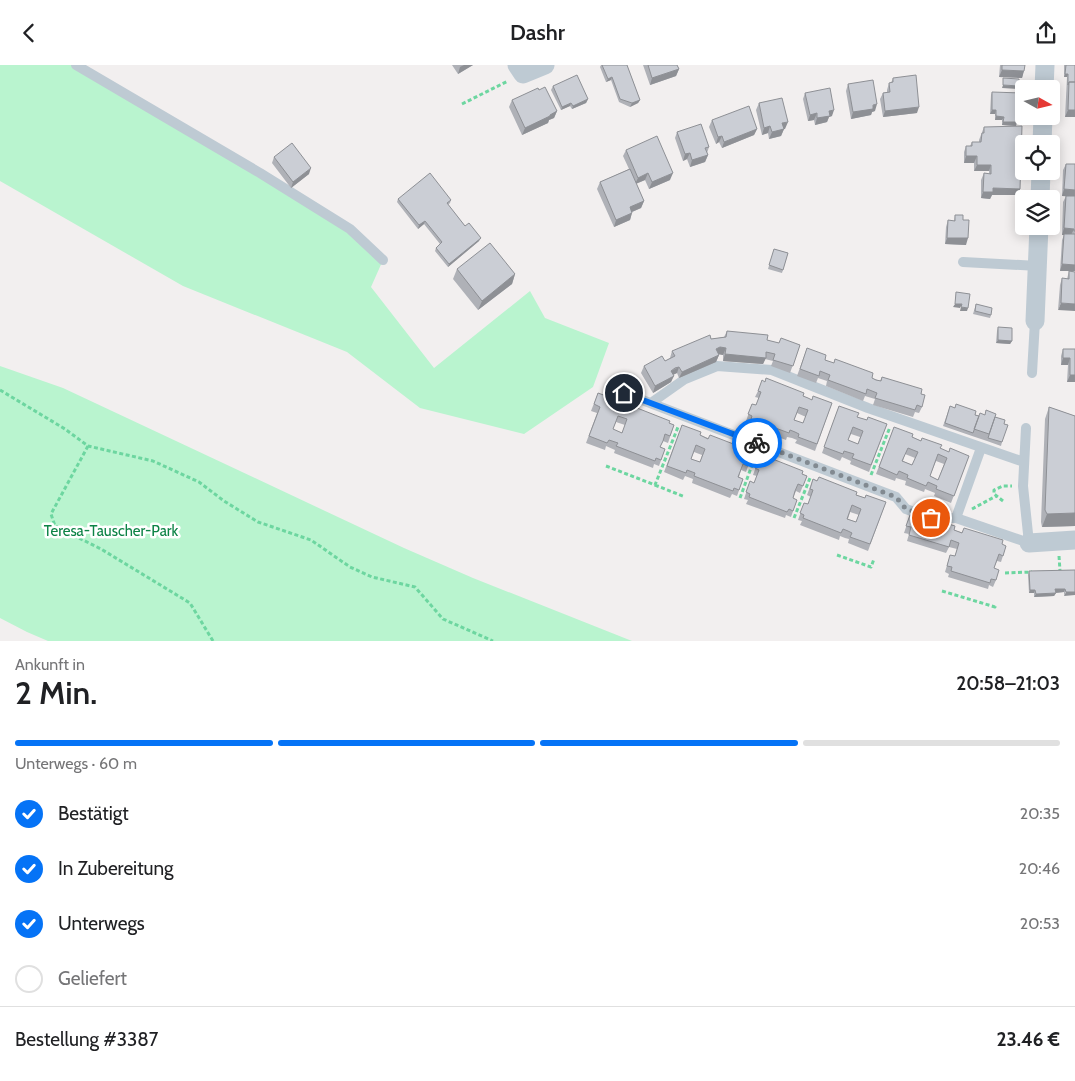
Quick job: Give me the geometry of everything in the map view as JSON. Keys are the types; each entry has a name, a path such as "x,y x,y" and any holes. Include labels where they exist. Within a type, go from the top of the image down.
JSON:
{"street":[{"path":"520,70 544,65"},
{"path":"1044,80 1045,65"},
{"path":"1035,321 1039,235"},
{"path":"1029,543 1075,540"}],"lane":[{"path":"76,65 260,173 350,229 383,260"},
{"path":"963,262 1038,263"},
{"path":"1032,373 1035,321"},
{"path":"651,403 685,379 717,366 772,370 894,417 1024,462"},
{"path":"624,393 896,497 906,509 931,518 956,518 1029,543 1023,486 1026,428"},
{"path":"956,518 981,448"}],"path":[{"path":"462,104 520,70"},
{"path":"0,391 65,429 88,446 152,461 199,482 224,501 258,522 311,540 350,567 372,577 415,587 443,619 493,641"},
{"path":"655,485 682,415"},
{"path":"867,486 894,417"},
{"path":"740,498 760,445"},
{"path":"88,446 52,514 56,526 102,549 190,603 213,641"},
{"path":"606,466 685,497"},
{"path":"794,519 814,466"},
{"path":"1003,501 994,494 994,490 1003,486 1023,486"},
{"path":"956,518 996,496"},
{"path":"837,555 871,567 874,559"},
{"path":"1051,571 1068,571"},
{"path":"1005,573 1032,572"},
{"path":"942,591 994,607 995,604"}],"green space":[{"path":"0,65 76,65 350,229 383,260 371,287 434,368 530,291 545,318 609,343 593,387 524,434 420,408 347,352 183,286 0,181"},
{"name":"Teresa-Tauscher-Park","path":"0,366 63,388 404,548 473,578 632,641 48,641 27,632 0,618"}],"building":[{"path":"602,65 627,65 640,100 632,103 620,99 612,77 608,79"},
{"path":"648,65 677,65 679,69 652,78"},
{"path":"1002,65 1025,65 1024,71 1002,70"},
{"path":"1066,65 1075,65 1075,82 1069,82 1068,85 1068,74 1065,74"},
{"path":"577,75 588,99 573,106 571,103 562,107 553,86"},
{"path":"916,75 919,107 885,111 883,93 890,92 889,83 893,82 893,78"},
{"path":"1003,78 1019,79 1015,80 1015,86 1003,85"},
{"path":"873,80 877,104 873,105 873,109 853,112 848,84"},
{"path":"1069,82 1075,82 1075,110 1068,110"},
{"path":"545,87 557,111 525,128 512,100 538,88 539,90"},
{"path":"830,88 834,110 829,111 830,116 817,118 817,113 810,115 805,93"},
{"path":"992,92 1015,93 1015,122 1003,122 1004,117 996,116 996,110 992,110"},
{"path":"782,98 788,122 782,123 784,129 772,132 770,126 764,128 759,103"},
{"path":"749,106 757,129 724,142 722,136 718,137 712,120"},
{"path":"701,124 709,147 705,148 708,155 692,160 690,153 685,154 677,132"},
{"path":"1022,126 1022,135 1015,135 1015,180 1020,180 1020,189 993,188 993,192 983,192 984,173 991,174 991,165 977,165 977,156 966,156 966,146 972,146 972,142 981,142 984,127"},
{"path":"657,136 673,173 652,182 648,173 638,178 626,150"},
{"path":"292,143 311,168 293,182 274,157"},
{"path":"1066,164 1075,164 1075,190 1064,189"},
{"path":"630,169 644,201 630,207 632,213 616,220 600,182"},
{"path":"430,173 451,200 447,203 465,226 469,223 481,238 449,264 436,248 442,242 425,221 419,225 398,199"},
{"path":"1066,196 1075,196 1075,231 1074,229 1064,228"},
{"path":"955,215 963,215 963,220 969,220 968,238 947,238 948,220 955,221"},
{"path":"1064,234 1075,234 1075,265 1062,264"},
{"path":"490,243 515,274 482,301 457,269"},
{"path":"774,249 788,253 783,270 769,265"},
{"path":"1069,271 1075,272 1075,304 1061,303 1062,278 1069,279"},
{"path":"956,292 970,294 968,308 961,307 962,304 955,304"},
{"path":"976,304 992,308 991,315 975,311"},
{"path":"998,327 1012,328 1012,341 998,340"},
{"path":"727,331 768,335 767,340 779,343 781,338 800,345 793,366 773,360 775,354 766,352 766,358 725,354 726,348 720,347 716,349 719,355 682,372 679,367 675,368 671,371 674,376 655,386 644,366 662,356 665,361 675,356 672,351 710,335 711,339 726,337"},
{"path":"807,348 826,355 825,360 834,363 835,359 873,373 872,378 876,380 881,381 882,377 922,389 921,394 925,395 922,407 917,405 915,410 875,398 877,393 867,389 866,394 828,380 830,375 820,371 819,376 800,369"},
{"path":"1063,349 1075,349 1075,375 1070,375 1070,358 1063,358"},
{"path":"766,378 804,393 803,396 812,400 813,396 832,403 817,444 798,437 799,434 790,430 789,433 751,419 752,416 748,414 752,404 756,405 761,392 758,391 762,380 765,382","holes":["799,407 808,410 803,423 794,420"]},
{"path":"598,393 623,402 622,405 631,409 632,406 670,421 669,423 674,425 670,436 665,434 660,447 665,449 661,460 656,458 655,461 616,446 618,443 609,440 607,443 589,436 600,407 594,404","holes":["618,416 627,419 622,433 613,429"]},
{"path":"956,404 976,411 975,415 979,416 973,433 945,423 950,406 955,408"},
{"path":"839,406 859,413 857,417 867,420 868,417 887,424 871,465 852,458 854,454 844,451 843,454 824,447","holes":["853,427 863,431 858,444 848,440"]},
{"path":"1049,407 1075,416 1075,513 1047,514 1045,510"},
{"path":"986,410 996,414 989,434 974,429 980,413 985,415"},
{"path":"995,417 1005,420 1004,424 1008,425 1002,442 988,438"},
{"path":"682,425 701,432 700,435 708,439 710,435 749,450 748,453 752,455 748,466 743,464 738,477 743,479 739,490 734,488 733,491 694,476 695,473 687,470 686,473 667,466","holes":["696,445 705,449 700,462 691,459"]},
{"path":"894,427 913,434 912,437 921,441 922,438 942,445 940,448 949,452 950,448 969,456 954,496 936,489 937,486 928,482 926,486 907,478 908,475 899,471 897,475 879,467","holes":["908,448 918,452 912,465 902,461","938,454 947,458 938,480 930,476"]},
{"path":"765,456 803,471 802,474 807,476 803,486 798,484 795,491 793,498 797,500 793,511 789,509 787,512 749,497 750,494 746,492 750,481 754,483 759,470 755,468 759,458 763,460"},
{"path":"819,477 857,492 856,495 865,498 866,495 886,502 870,544 850,537 852,533 843,529 841,533 803,518 804,515 800,513 804,503 808,504 813,490 810,489 813,479 817,481","holes":["852,505 861,509 856,522 847,519"]},
{"path":"915,514 955,526 954,530 962,533 964,528 1003,540 1002,544 1006,546 1003,556 999,554 994,568 999,570 996,580 991,579 990,583 951,571 952,567 947,566 950,555 955,556 959,543 951,540 949,547 909,535 911,527 906,526 910,515 915,517"},
{"path":"1075,570 1075,592 1055,589 1056,593 1036,594 1035,590 1030,590 1029,571"}],"way so far":[{"path":"757,443 896,497 906,509 931,518"}],"route":[{"path":"624,393 757,443"}]}
